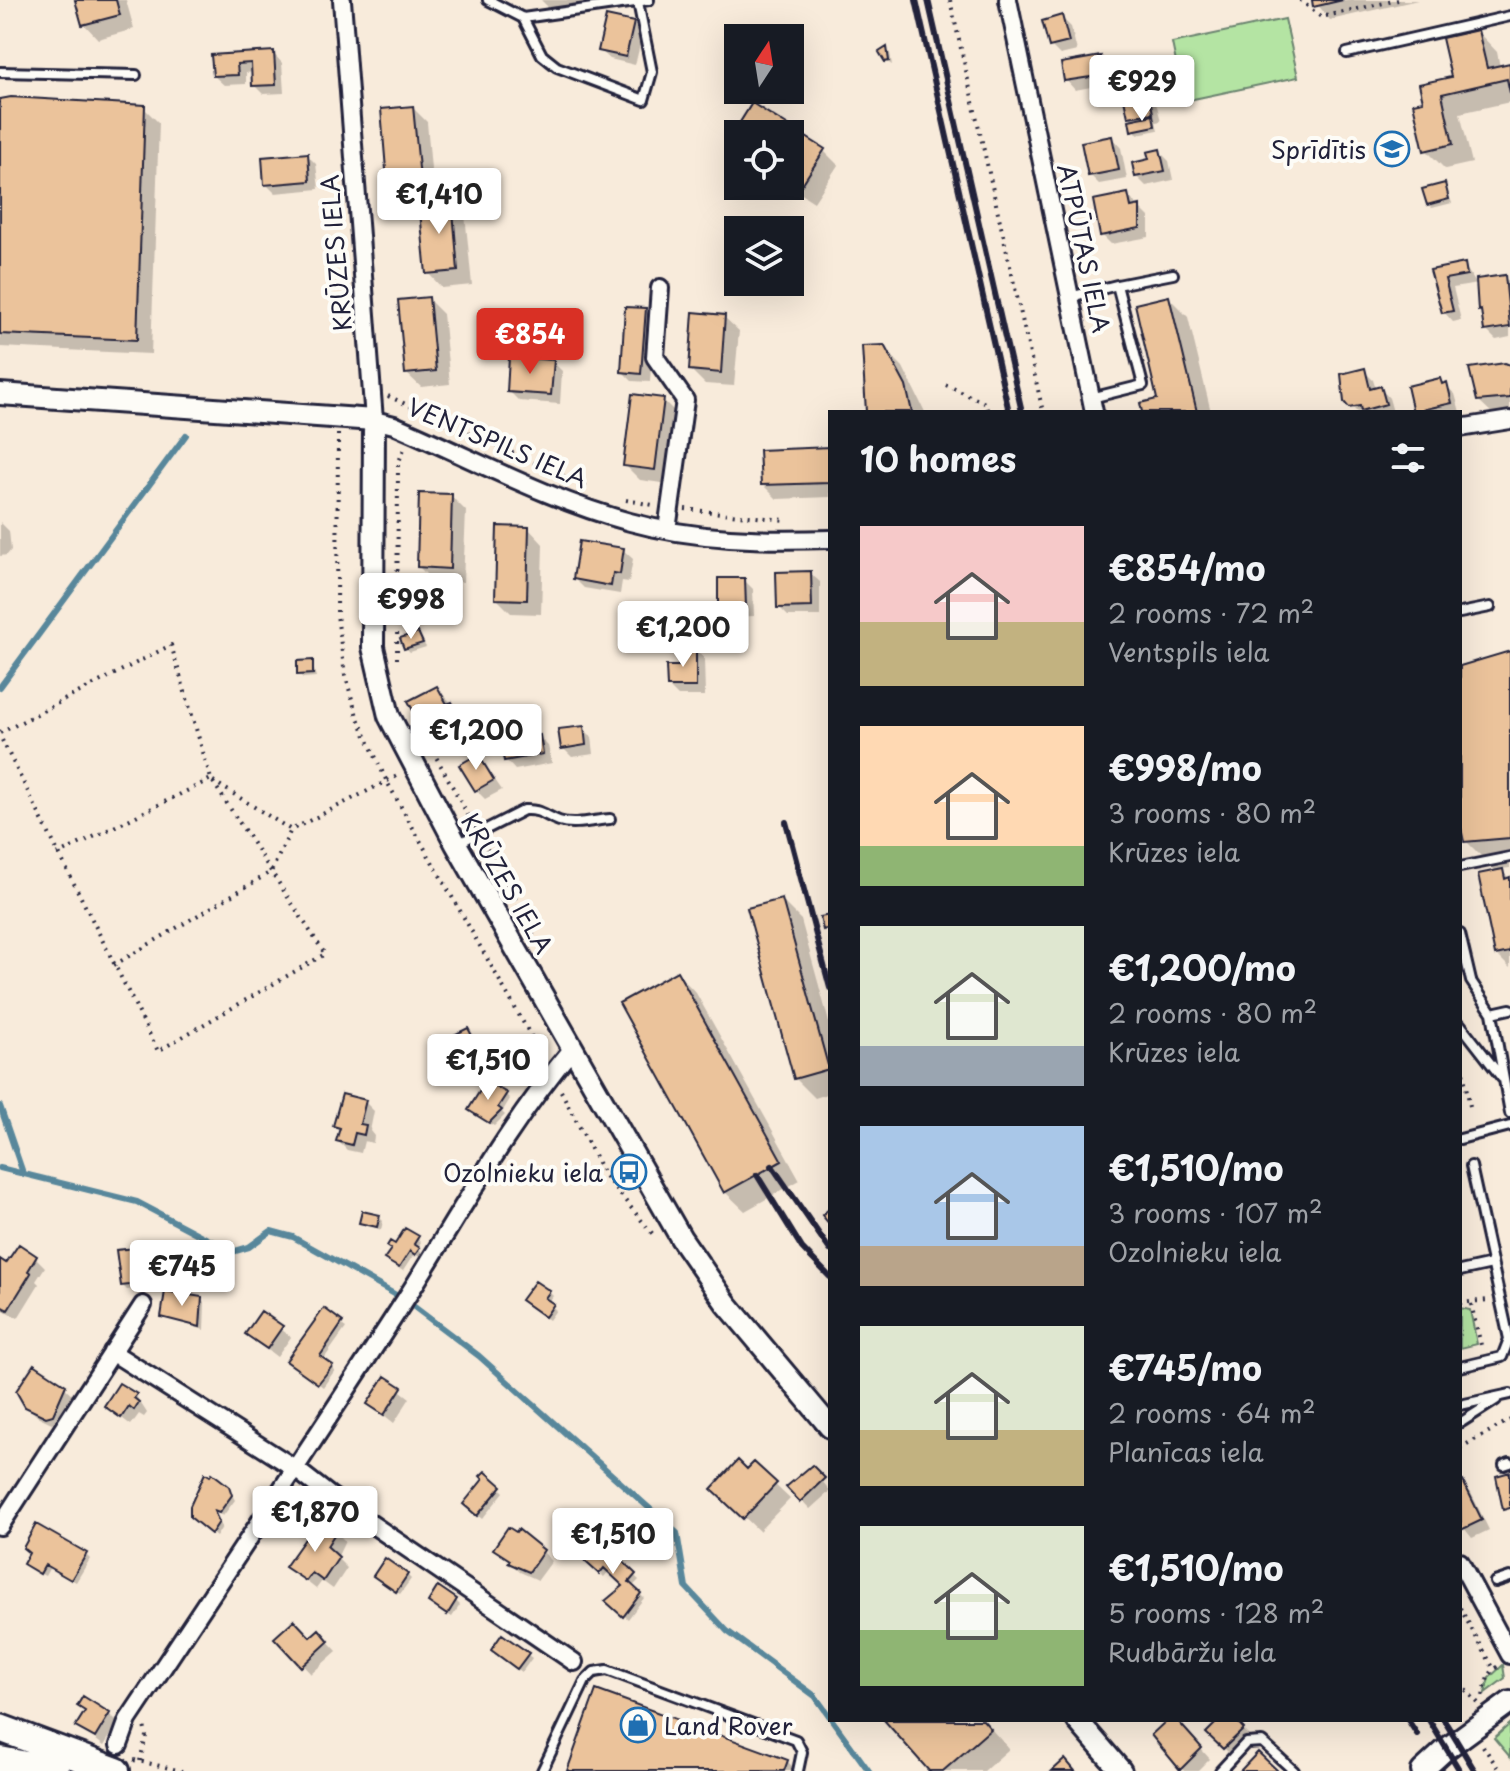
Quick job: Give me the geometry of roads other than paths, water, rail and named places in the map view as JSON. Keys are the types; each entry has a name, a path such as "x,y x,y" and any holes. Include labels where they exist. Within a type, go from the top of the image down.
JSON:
{"highway":[{"path":"0,1728 116,1771"},
{"path":"0,1760 56,1771"}],"street":[{"name":"KRŪZES IELA","path":"342,0 373,390 373,647 389,716 456,844 681,1238 726,1303 828,1425"},
{"name":"ATPŪTAS IELA","path":"1008,0 1093,405"},
{"path":"660,288 655,357 685,400 667,530"},
{"name":"VENTSPILS IELA","path":"0,394 374,420 394,425 572,503 633,523 752,540 828,539"},
{"path":"1462,428 1510,420"},
{"path":"119,1745 128,1720 465,1203 552,1073 573,1048"},
{"path":"0,1526 143,1305"},
{"path":"112,1352 293,1467 329,1495 574,1662"},
{"path":"1462,1566 1510,1655"},
{"path":"1422,1771 1510,1702"},
{"path":"1079,1722 1121,1771"}],"lane":[{"path":"488,0 523,18 649,0"},
{"path":"523,18 542,55 557,67 644,100 652,72 638,2"},
{"path":"1347,53 1510,16"},
{"path":"0,72 136,75"},
{"path":"1070,297 1173,274"},
{"path":"1093,405 1143,385 1117,285"},
{"path":"1462,613 1490,607"},
{"path":"456,844 524,810 535,809 558,821 571,823 610,819"},
{"path":"1462,867 1510,857"},
{"path":"1462,943 1471,981 1492,1013 1510,1113"},
{"path":"1492,1013 1510,1009"},
{"path":"1462,1027 1502,1078"},
{"path":"1462,1138 1510,1126"},
{"path":"1462,1367 1502,1357 1509,1339 1471,1166"},
{"path":"1462,1271 1492,1264"},
{"path":"1462,1405 1506,1395"},
{"path":"1462,1422 1506,1395"},
{"path":"1495,1582 1510,1577"},
{"path":"574,1662 591,1675"},
{"path":"542,1771 591,1675 607,1670 796,1740 802,1752 798,1771"},
{"path":"1220,1771 1246,1743 1262,1742 1294,1771"}],"waterway":[{"path":"0,687 186,435"},
{"path":"0,1106 23,1173"},
{"path":"0,1168 137,1202 232,1252 249,1247 271,1231 293,1237 405,1300 479,1356 677,1533 686,1587 727,1631 815,1696 828,1714"},
{"path":"833,1722 869,1771"}],"railway":[{"path":"916,0 1009,410"},
{"path":"928,0 1022,410"},
{"path":"786,822 828,980"},
{"path":"772,1166 828,1247"},
{"path":"757,1175 802,1248 828,1275"},
{"path":"1409,1722 1417,1734"},
{"path":"1430,1722 1460,1771"},
{"path":"1445,1722 1475,1771"}],"place":[{"name":"Sprīdītis","path":"1392,149"},
{"name":"Ozolnieku iela","path":"629,1172"},
{"name":"Land Rover","path":"638,1725"}]}
